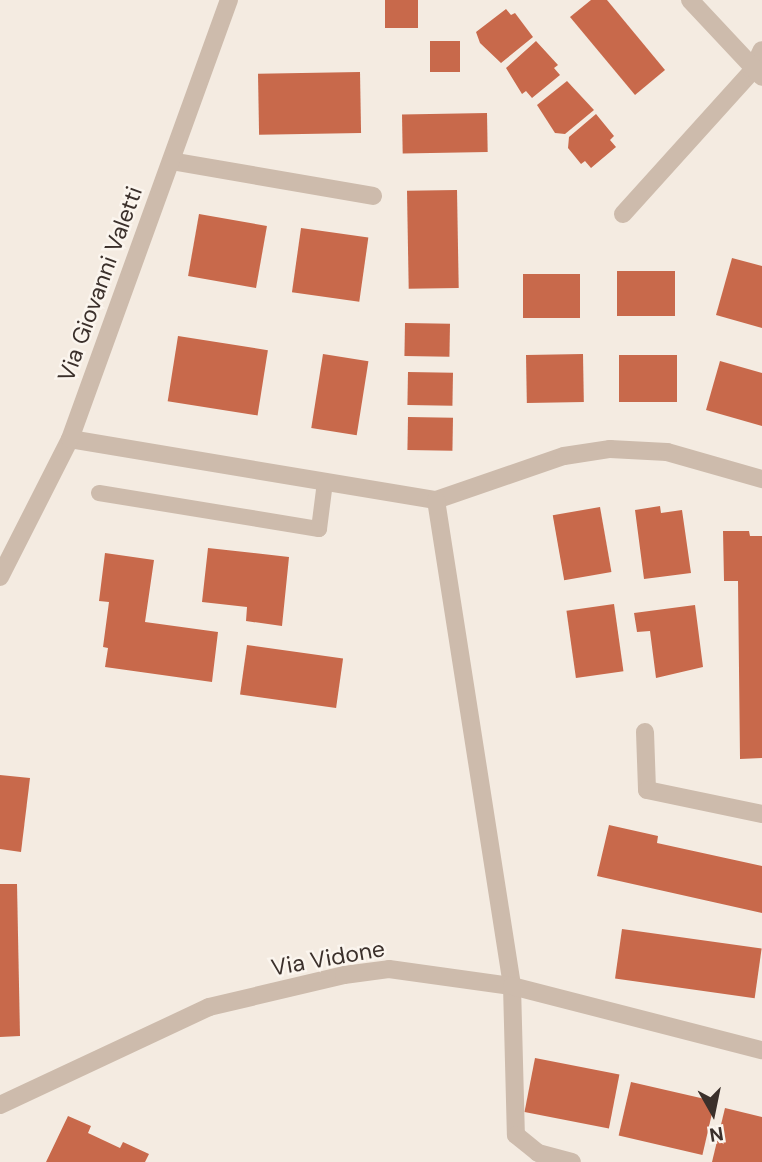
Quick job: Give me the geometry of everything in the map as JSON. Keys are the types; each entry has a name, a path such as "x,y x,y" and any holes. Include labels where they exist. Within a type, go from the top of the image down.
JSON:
{"street":[{"name":"Via Giovanni Valetti","path":"0,577 70,439 229,0"},
{"path":"690,0 757,74"},
{"path":"623,214 757,74 762,50"},
{"path":"171,161 373,197"},
{"path":"70,439 436,500 564,456 610,449 667,452 762,479"},
{"path":"436,500 512,985 516,1135 538,1153 572,1162"},
{"path":"645,732 648,790 762,814"},
{"name":"Via Vidone","path":"0,1105 209,1007 344,975 409,970 512,985 762,1050"}],"lane":[{"path":"99,493 319,529 325,482"}],"building":[{"path":"385,0 418,0 418,28 385,28"},
{"path":"591,0 607,0 665,70 635,95 570,17"},
{"path":"506,9 511,15 515,13 533,37 501,63 480,43 476,32"},
{"path":"430,41 460,41 460,72 430,72"},
{"path":"536,41 558,65 554,68 560,75 532,98 526,91 522,94 506,68"},
{"path":"360,72 361,133 259,135 258,74"},
{"path":"567,81 594,110 565,134 555,133 537,105"},
{"path":"487,113 488,152 403,153 402,114"},
{"path":"596,114 614,136 610,140 616,147 591,168 585,161 581,164 568,148 569,137"},
{"path":"457,190 459,288 409,289 407,191"},
{"path":"199,214 267,226 256,288 188,276"},
{"path":"301,228 368,237 359,302 292,292"},
{"path":"732,258 762,266 762,328 716,315"},
{"path":"617,271 675,271 675,316 617,316"},
{"path":"523,274 580,274 580,318 523,318"},
{"path":"405,323 450,324 449,357 404,356"},
{"path":"178,336 268,350 258,415 168,401"},
{"path":"323,354 368,361 357,435 311,428"},
{"path":"583,354 584,402 527,403 526,355"},
{"path":"619,355 677,355 677,402 619,402"},
{"path":"720,361 762,373 762,426 706,410"},
{"path":"408,372 453,373 452,406 407,405"},
{"path":"408,417 453,418 452,451 407,450"},
{"path":"660,506 661,513 682,510 691,573 644,579 635,510"},
{"path":"600,507 611,572 564,580 553,515"},
{"path":"723,531 749,531 750,536 762,536 762,758 740,759 738,581 724,581"},
{"path":"208,548 289,557 282,626 246,621 247,607 202,602"},
{"path":"105,553 154,560 145,622 218,632 212,682 105,667 108,648 103,647 109,602 99,601"},
{"path":"614,604 623,671 576,678 566,611"},
{"path":"695,605 703,667 656,678 650,631 637,632 634,613"},
{"path":"247,645 343,658 336,708 240,695"},
{"path":"0,775 30,778 21,852 0,849"},
{"path":"609,825 658,836 657,843 762,866 762,913 597,876"},
{"path":"0,884 17,884 20,1036 0,1037"},
{"path":"622,929 762,949 755,998 615,979"},
{"path":"535,1058 619,1074 609,1128 525,1112"},
{"path":"631,1082 715,1101 702,1155 619,1136"},
{"path":"725,1108 762,1117 762,1162 712,1162"},
{"path":"68,1116 91,1126 88,1133 120,1148 123,1142 149,1154 145,1162 46,1162"}]}
